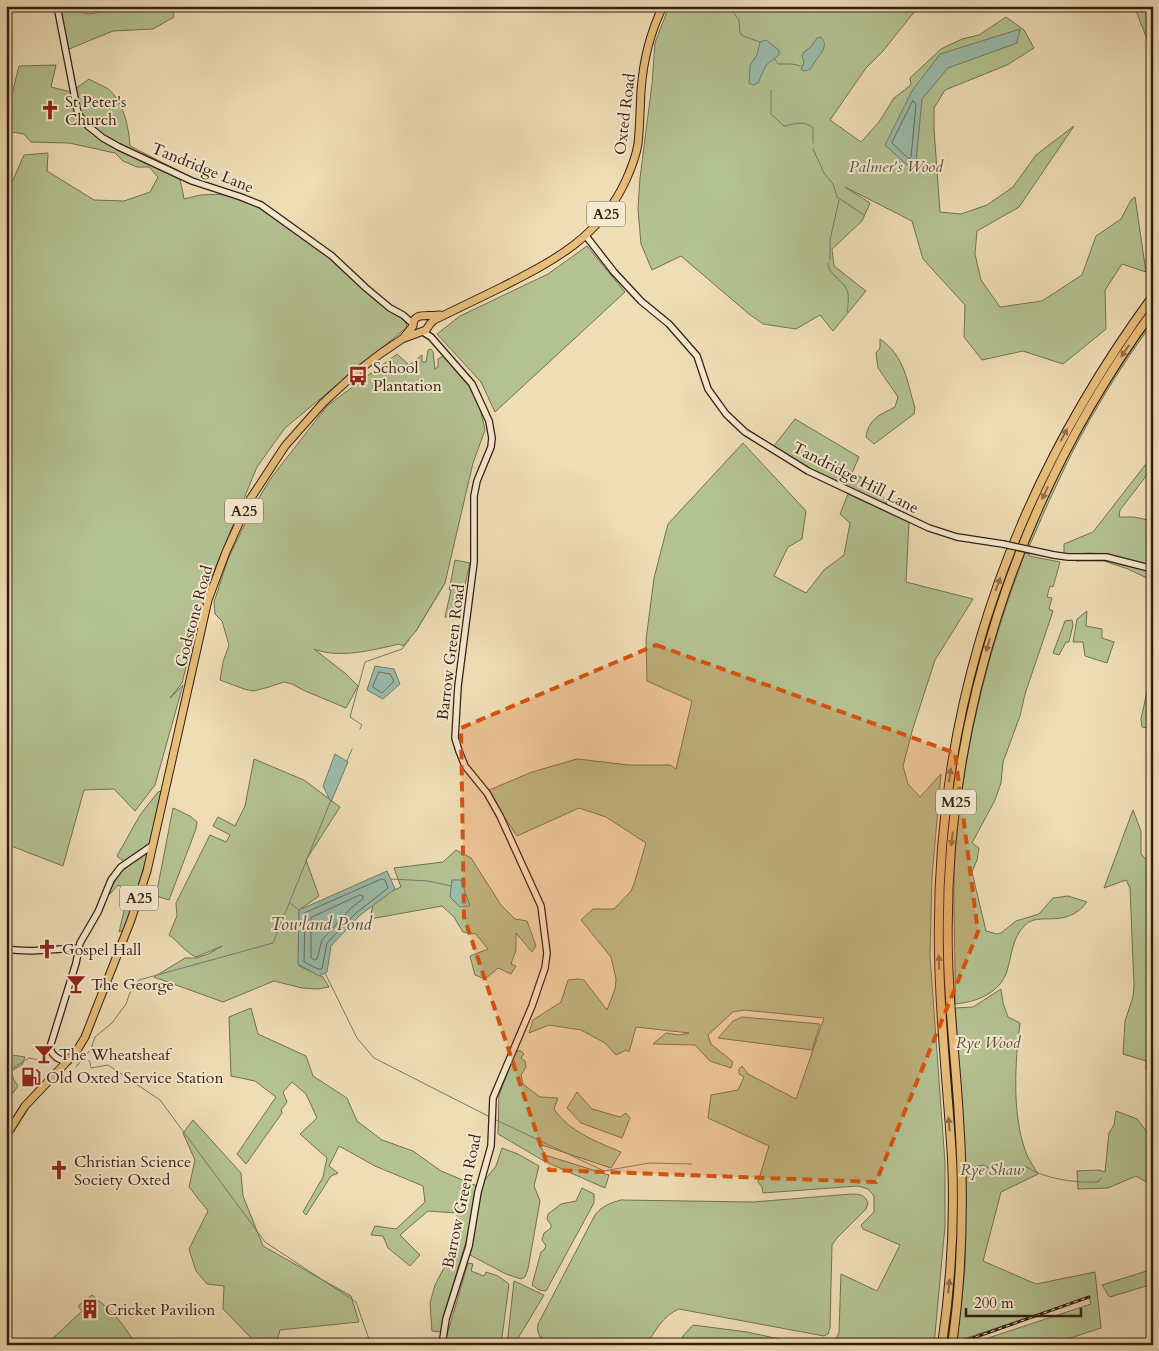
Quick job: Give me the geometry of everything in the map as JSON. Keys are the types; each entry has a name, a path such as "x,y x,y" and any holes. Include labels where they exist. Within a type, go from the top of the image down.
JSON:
{"highway":[{"name":"M25","path":"942,1345 950,1278 953,1200 940,992 939,911 944,824 952,761 976,656 991,604 1016,536 1037,488 1086,396 1117,346 1153,296"},
{"name":"M25","path":"952,1345 961,1238 962,1186 959,1110 949,974 948,904 954,821 966,741 977,687 993,628 1033,520 1089,408 1153,311"}],"main road":[{"name":"Oxted Road","path":"425,329 449,313 556,259 586,236 612,206 621,192 634,160 638,144 646,50 650,35 663,6"},
{"name":"Oxted Road","path":"414,322 420,315 449,313"},
{"path":"425,316 425,329"},
{"path":"414,322 425,329"},
{"name":"Godstone Road","path":"402,339 414,322"},
{"name":"Godstone Road","path":"6,1136 32,1098 68,1062 85,1037 119,952 140,895 153,845 208,600 226,552 249,501 271,464 323,403 359,370 402,339 425,329"}],"street":[{"name":"Tandridge Lane","path":"57,6 78,114 88,126 103,138 120,147 192,181 261,205 332,256 390,308 414,322"},
{"name":"Tandridge Hill Lane","path":"586,236 640,301 669,324 697,356 708,389 734,424 808,471 929,528 957,537 1068,557 1106,557 1153,569"},
{"name":"Barrow Green Road","path":"425,329 478,393 492,431 491,447 477,481 474,496 474,562 458,686 455,723 456,738 465,766 487,793 500,816 541,906 547,953 532,1006 493,1098 491,1146 478,1192 469,1246 446,1319 442,1345"},
{"path":"68,1062 58,1059 50,1047 79,948 116,873 121,867 153,845"},
{"path":"6,949 31,952 58,948 79,948"},
{"path":"56,1074 58,1059"}],"highlighted area":[{"path":"656,645 955,753 978,932 876,1182 549,1170 464,917 461,728"}],"green space":[{"path":"138,6 159,6 173,9 174,17 153,29 113,31 69,49 61,22 63,8 89,14"},
{"name":"Palmer's Wood","path":"669,6 919,6 883,51 866,68 830,120 861,142 879,122 894,98 911,85 910,78 941,49 962,39 979,35 1006,17 1024,30 1034,48 1007,65 945,90 934,108 940,212 961,214 987,205 1013,187 1036,155 1074,126 1019,207 977,231 975,254 981,280 1000,307 1042,301 1082,275 1096,236 1121,219 1131,200 1135,197 1146,272 1122,264 1105,290 1106,329 1063,364 1023,351 982,360 964,337 965,305 923,259 912,221 845,187 870,203 862,221 832,249 834,266 866,291 833,331 820,315 796,329 763,324 681,256 652,270 641,244 638,209 655,43"},
{"path":"1134,6 1153,6 1153,54"},
{"path":"56,65 51,87 71,92 89,79 113,93 124,114 130,146 179,171 184,199 200,195 226,194 258,207 329,257 404,318 407,327 285,428 257,467 204,595 182,683 170,698 183,685 155,785 135,811 114,789 84,790 63,866 6,844 6,178 12,182 24,155 48,153 47,171 94,200 124,201 150,192 158,177 149,167 137,167 123,161 115,153 69,143 31,142 24,134 6,131 6,118 19,66"},
{"path":"587,246 625,292 495,412 481,382 437,334 460,316 548,274"},
{"path":"1153,319 1153,322 1113,381 1089,421 1067,463 1029,547 1027,547 1050,490 1085,424 1111,381"},
{"path":"880,339 895,353 900,361 915,408 914,414 874,444 866,437 870,425 876,418 895,407 898,397 878,368 876,353 880,348"},
{"path":"431,349 435,369 438,367 438,359 444,356 471,388 480,408 485,430 473,463 445,583 416,631 403,646 399,644 367,651 345,653 324,652 314,649 358,686 346,708 284,682 253,691 220,680 223,662 229,645 222,621 215,614 214,602 228,559 252,509 271,478 327,406 397,354 409,365 422,355 422,362 426,362 428,350"},
{"path":"795,419 859,457 852,473 868,481 867,490 882,494 887,504 880,504 817,474 773,447"},
{"path":"743,443 806,511 802,539 788,547 774,576 806,593 824,570 844,555 850,523 840,514 848,494 909,522 906,582 973,599 935,660 903,766 908,784 920,797 941,774 932,877 930,956 945,1163 945,1226 934,1345 833,1345 839,1333 841,1274 877,1291 900,1245 863,1229 861,1225 874,1212 874,1196 868,1189 858,1186 763,1193 762,1187 758,1182 769,1146 708,1118 711,1095 738,1090 744,1077 739,1074 739,1069 742,1066 748,1074 796,1099 824,1018 744,1010 733,1012 708,1035 711,1044 733,1062 731,1068 710,1061 695,1045 653,1044 666,1033 679,1035 689,1033 636,1027 629,1052 626,1050 616,1055 605,1043 581,1030 549,1025 529,1033 533,1020 561,1002 568,980 584,980 607,1010 615,989 616,979 611,957 581,920 593,909 614,909 631,891 646,843 606,817 579,808 517,836 487,791 532,772 577,759 629,765 670,765 676,769 692,701 647,681 646,640 654,578 668,524"},
{"path":"1153,455 1153,467 1120,510 1119,517 1134,517 1153,521 1153,567 1106,554 1064,555 1064,544 1093,532"},
{"path":"1025,553 1029,554 1029,556 1060,562 1053,587 1050,586 1047,597 1052,598 1049,609 1053,611 1025,694 1020,716 1003,762 1001,783 995,800 972,843 979,848 972,872 986,931 997,934 1016,921 1039,914 1053,898 1068,896 1087,902 1079,910 1062,918 1038,919 1025,925 1017,935 1007,971 999,985 987,995 955,1004 954,874 964,778 970,740 988,664"},
{"path":"1096,558 1153,571 1153,590 1149,579 1128,569 1104,561 1076,561 1077,559"},
{"path":"455,560 470,563 457,619 445,617"},
{"path":"1087,611 1086,626 1102,629 1102,638 1114,642 1107,663 1085,656 1083,642 1073,642 1077,619"},
{"path":"1072,620 1073,625 1069,642 1066,642 1059,655 1053,653 1065,621"},
{"path":"1153,664 1153,729 1142,727 1141,719"},
{"path":"254,759 304,780 340,807 306,860 319,896 299,910 299,966 323,977 329,987 318,989 302,988 274,981 223,1002 154,977 185,958 196,958 222,946 196,957 169,935 177,916 176,903 210,835 226,842 230,835 213,826 218,817 235,826 245,806"},
{"path":"161,791 152,838 148,845 124,862 117,856 140,815 158,792"},
{"path":"173,808 190,816 197,822 169,900 156,896"},
{"path":"1133,810 1141,831 1141,854 1153,867 1153,1073 1146,1070 1146,1061 1123,1054 1125,1021 1133,997 1134,985 1130,888 1126,880 1104,888"},
{"path":"456,850 471,858 501,905 515,919 527,921 536,946 532,952 516,933 516,950 511,964 516,966 511,974 498,968 485,979 475,975 470,956 488,949 476,934 463,932 454,917 442,906 370,919 374,899 401,887 394,868 443,862"},
{"path":"148,852 127,929 119,932 129,890 118,885 108,894 119,873"},
{"path":"1001,989 1008,1017 1020,1023 1016,1071 1016,1104 1025,1150 1038,1174 1001,1192 983,1261 1036,1284 1095,1272 1101,1328 1049,1345 967,1345 1091,1304 1089,1297 957,1341 965,1269 966,1180 955,1008 973,1007"},
{"path":"251,1008 258,1034 306,1056 313,1076 347,1098 357,1121 382,1140 413,1151 441,1171 477,1186 468,1235 443,1318 441,1332 432,1331 430,1303 435,1285 459,1239 457,1213 428,1211 400,1235 420,1255 410,1266 388,1248 383,1236 371,1235 375,1226 396,1229 425,1202 423,1186 375,1166 339,1146 329,1166 338,1173 331,1176 306,1215 303,1212 323,1177 327,1158 300,1134 317,1118 306,1094 292,1082 283,1092 287,1102 281,1110 282,1113 246,1164 237,1154 276,1097 255,1081 231,1076 229,1017"},
{"path":"742,1017 820,1024 812,1050 718,1038 733,1021"},
{"path":"516,1051 521,1051 524,1054 521,1058 525,1061 526,1067 521,1075 523,1084 540,1097 558,1098 554,1109 575,1130 621,1152 611,1168 539,1144 545,1155 609,1175 605,1188 544,1161 498,1134 499,1095"},
{"path":"6,1054 25,1057 22,1065 11,1071 18,1086 13,1093 6,1090"},
{"path":"577,1092 592,1109 620,1117 626,1113 630,1118 622,1138 581,1123 567,1108"},
{"path":"1116,1111 1137,1119 1153,1140 1153,1186 1136,1176 1108,1188 1078,1189 1077,1171 1099,1170 1105,1172 1109,1133 1114,1125"},
{"path":"193,1120 241,1173 243,1196 263,1246 351,1296 359,1322 280,1330 276,1345 258,1345 223,1309 224,1286 207,1284 196,1271 189,1249 208,1211 189,1187 195,1160 183,1133"},
{"path":"502,1148 518,1154 539,1166 534,1186 540,1201 528,1269 525,1277 521,1279 506,1274 470,1255 484,1181 496,1166"},
{"path":"582,1188 594,1194 594,1203 546,1291 539,1290 532,1285 541,1252 546,1246 542,1240 544,1233 551,1228 547,1219 548,1214 561,1204 576,1201"},
{"path":"852,1194 862,1196 868,1203 866,1209 832,1245 830,1328 828,1334 824,1336 679,1309 668,1315 646,1345 553,1345 543,1340 539,1335 538,1324 595,1215 600,1209 610,1204 621,1200 753,1202"},
{"path":"468,1263 473,1264 471,1271 484,1276 486,1272 498,1276 509,1284 501,1345 451,1345 445,1342"},
{"path":"1153,1269 1153,1284 1110,1297 1102,1285"},
{"path":"514,1281 544,1295 514,1345 507,1345"},
{"path":"92,1295 117,1317 136,1345 50,1345 51,1340 82,1311 78,1306"},
{"path":"693,1325 747,1332 807,1345 681,1345 683,1336"}],"water":[{"path":"1020,29 1017,43 948,68 922,99 915,172 885,145 912,91 940,54"},
{"path":"821,37 824,47 821,54 810,69 801,70 804,62 802,56 804,52 811,47 817,38"},
{"path":"766,40 779,50 779,55 766,65 758,83 753,85 749,83 750,65 757,55 760,42"},
{"path":"375,666 394,669 400,684 383,699 367,690"},
{"path":"335,754 348,762 331,802 323,786"},
{"name":"Towland Pond","path":"387,871 395,889 359,916 331,946 327,972 319,976 298,964 299,910"},
{"path":"452,880 461,880 470,906 460,907 450,897"}],"waterway":[{"path":"729,6 739,20 740,33 743,36 760,42"},
{"path":"774,58 778,64 801,66"},
{"path":"771,90 771,114 784,126 799,123 813,128 813,143"},
{"path":"813,149 824,173 833,184 837,197 864,215"},
{"path":"830,260 830,240 839,200"},
{"path":"828,263 832,273 844,285 847,291 847,312"},
{"path":"416,631 445,583"},
{"path":"360,729 362,725 350,717 365,662 402,649 409,640"},
{"path":"347,761 352,749"},
{"path":"76,1067 91,1049 95,1037 112,1023 126,1004 132,987 139,980 273,943 331,800"},
{"path":"391,879 428,881 451,886"},
{"path":"290,903 299,910"},
{"path":"325,973 357,1038 374,1058 490,1117"},
{"path":"6,1065 13,1068 29,1058 39,1060"},
{"path":"87,1059 90,1062 91,1068 108,1065 160,1100 265,1242 356,1302 371,1345"},
{"path":"494,1119 604,1171 649,1163 692,1164"},
{"path":"974,1167 984,1165 989,1168 996,1167 1014,1170 1025,1166 1050,1177 1080,1182 1098,1182 1101,1178"}],"railway":[{"path":"953,1345 1089,1297"}],"place":[{"name":"St Peter's Church","path":"50,110"},
{"name":"School Plantation","path":"358,376"},
{"name":"Gospel Hall","path":"47,949"},
{"name":"The George","path":"76,984"},
{"name":"The Wheatsheaf","path":"44,1054"},
{"name":"Old Oxted Service Station","path":"31,1077"},
{"name":"Christian Science Society Oxted","path":"59,1170"},
{"name":"Cricket Pavilion","path":"90,1309"}],"park label":[{"name":"Rye Wood","path":"988,1042"},
{"name":"Rye Shaw","path":"992,1169"}]}
